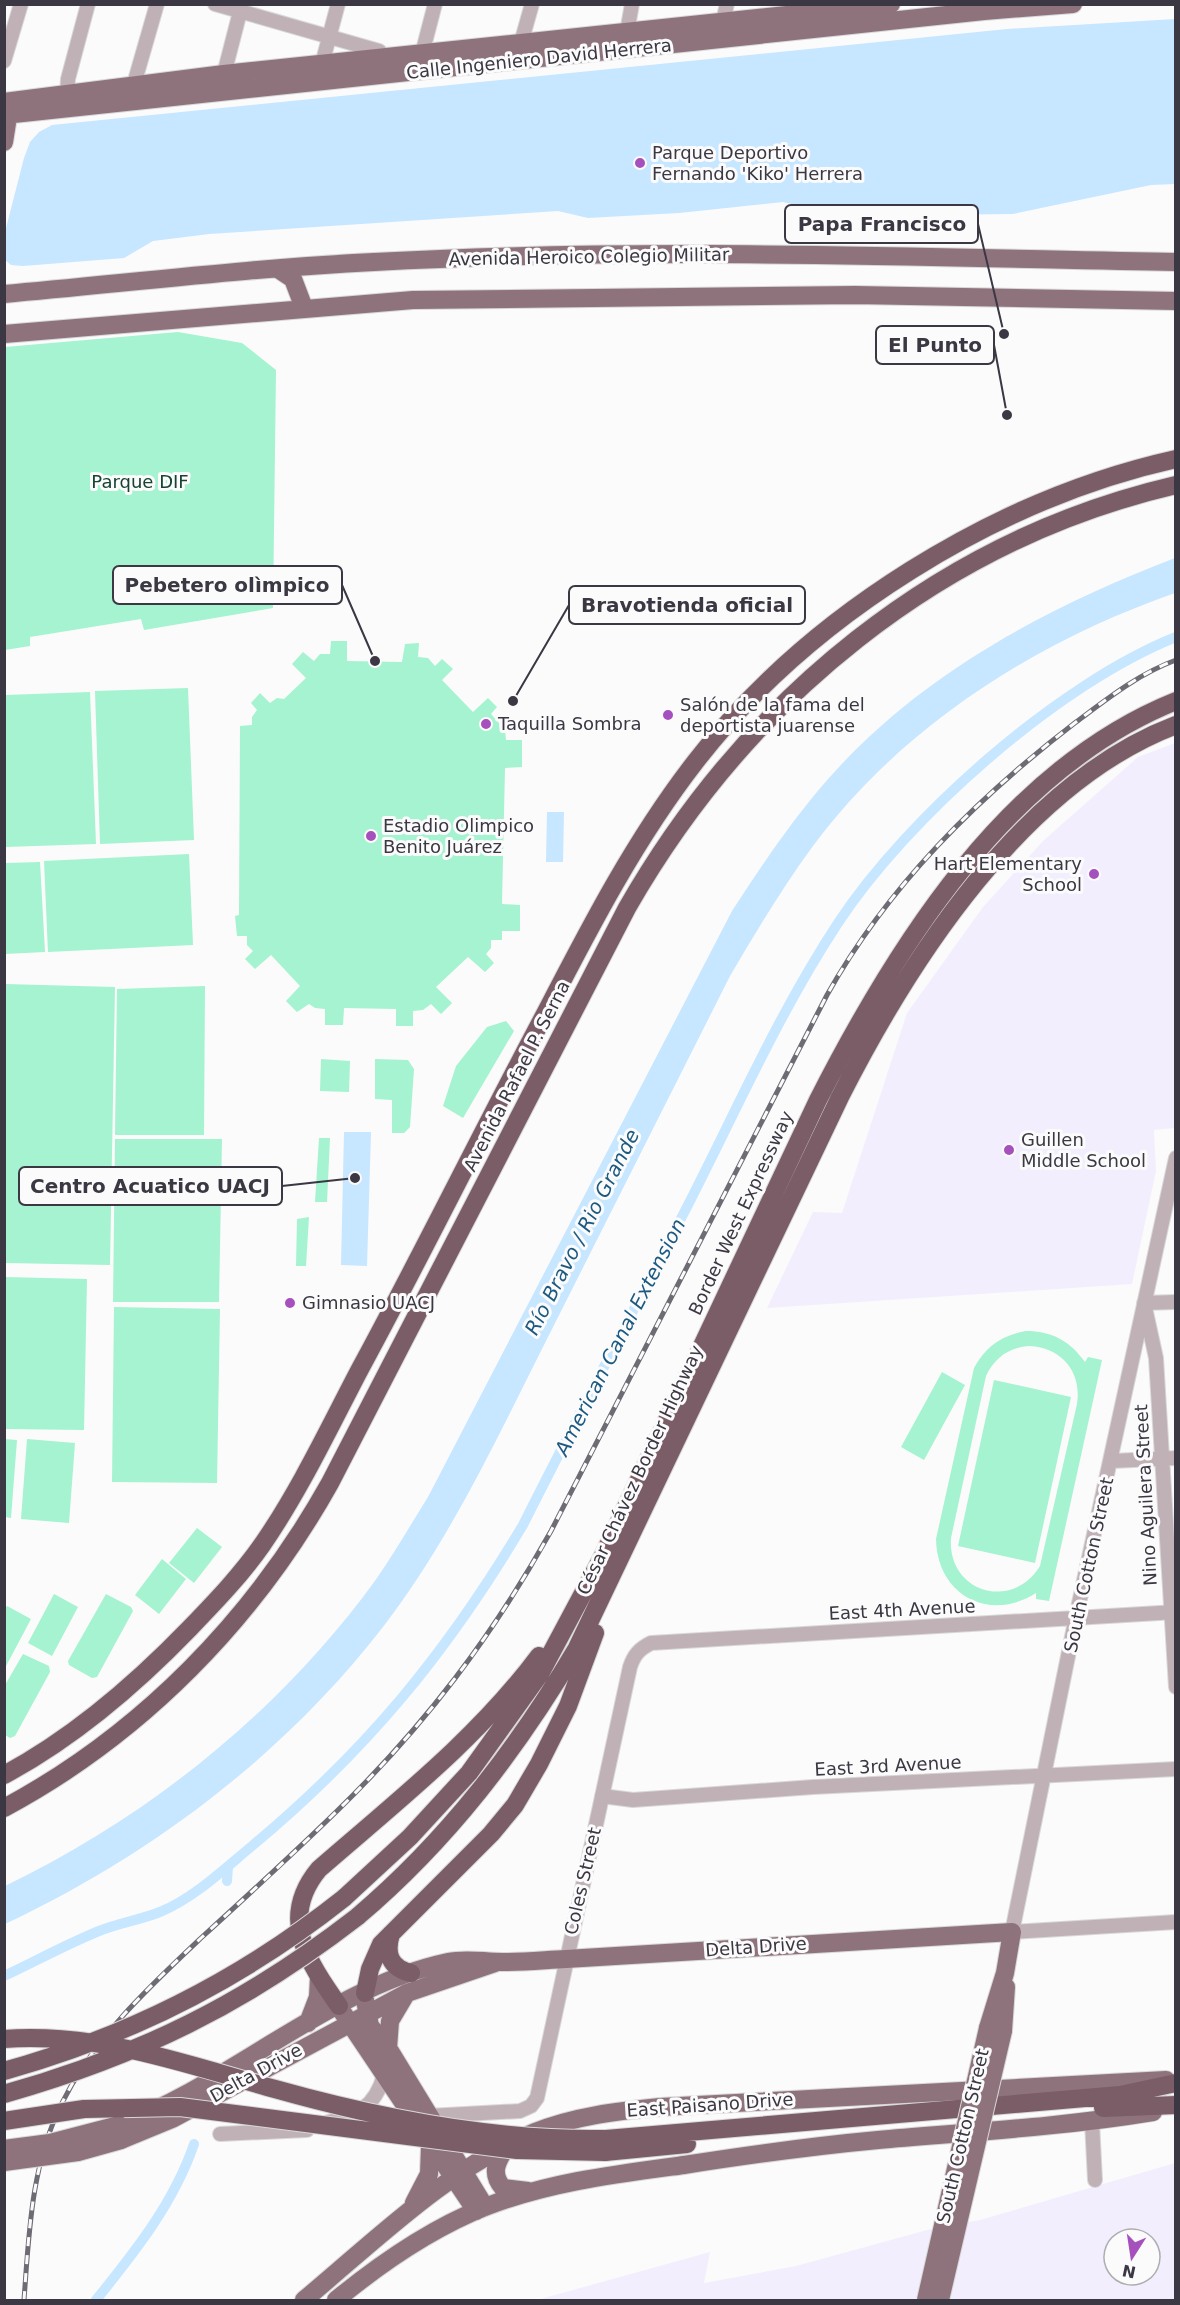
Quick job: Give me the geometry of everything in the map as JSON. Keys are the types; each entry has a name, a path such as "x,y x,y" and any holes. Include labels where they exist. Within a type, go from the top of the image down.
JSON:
{"highway":[{"name":"Avenida Rafael P. Serna","path":"4,1775 95,1718 218,1599 262,1544 283,1512 373,1347 608,895 657,814 697,759 740,711 821,635 870,598 960,540 1088,485 1176,459"},
{"name":"Avenida Rafael P. Serna","path":"4,1808 68,1770 110,1741 149,1709 215,1642 280,1563 330,1483 627,908 676,829 736,752 820,667 856,637 960,569 1052,525 1107,504 1176,485"},
{"name":"Border West Expressway","path":"4,2071 79,2048 140,2024 188,2001 267,1954 344,1898 410,1837 470,1773 540,1674 581,1599 614,1560 792,1155 823,1090 877,990 954,880 1002,826 1064,768 1123,728 1176,701"},
{"name":"César Chávez Border Highway","path":"4,2094 106,2062 187,2026 276,1976 357,1917 416,1864 446,1833 509,1753 577,1648 614,1560 887,1008 942,925 1004,850 1058,798 1125,750 1176,725"},
{"path":"365,1993 374,1956 392,1932 490,1834 515,1805 539,1764 568,1706 614,1560"},
{"path":"344,2014 319,1977 304,1948 300,1934 298,1913 308,1883 319,1869 450,1755 499,1705 581,1599"},
{"path":"392,1932 387,1953 398,1970 411,1973"},
{"path":"4,2039 50,2037 123,2046 368,2114 509,2136 605,2145 1120,2095 1176,2081"},
{"path":"4,2121 84,2109 180,2108 517,2150 936,2120 1176,2107"}],"main road":[{"name":"Calle Ingeniero David Herrera","path":"5,111 67,94 134,84 627,32 725,13 891,4"},
{"name":"Calle Ingeniero David Herrera","path":"5,111 984,11 1073,4"},
{"path":"4,142 8,123 5,111"},
{"name":"Avenida Heroico Colegio Militar","path":"4,294 375,262 677,255 1176,262"},
{"path":"278,269 293,279 304,308"},
{"path":"4,285 25,292"},
{"path":"4,334 412,300 855,295 1176,301"},
{"name":"Delta Drive","path":"4,2162 67,2154 120,2133 172,2119 344,2014 365,1993 411,1973 464,1959 500,1962 566,1959 1012,1932"},
{"name":"South Cotton Street","path":"926,2301 995,2030 1006,1999 1005,1973 1012,1932"},
{"name":"Delta Drive","path":"4,2149 120,2133 308,2023 344,2014 366,2012 407,1993 500,1962"},
{"path":"308,2023 318,1997 319,1977"},
{"path":"365,1993 366,2012 370,2026 388,2048 424,2123"},
{"path":"388,2048 390,2020 394,2010 407,1993"},
{"path":"344,2014 384,2075 424,2123 480,2209"},
{"name":"South Cotton Street","path":"940,2301 995,2030"},
{"name":"East Paisano Drive","path":"304,2301 458,2174 507,2145 565,2122 626,2110 1176,2081"},
{"path":"336,2301 403,2250 480,2209 533,2191 598,2177 728,2158 874,2140 1092,2122 1176,2107"},
{"path":"437,2142 468,2150 507,2145"},
{"path":"410,2212 429,2174 437,2142"},
{"path":"507,2145 496,2164 497,2181 503,2188 513,2191 533,2191"}],"street":[{"path":"4,61 21,4"},
{"path":"67,94 68,79 88,4"},
{"path":"134,84 157,4"},
{"path":"215,4 242,8 378,51 386,57"},
{"path":"322,64 338,4"},
{"path":"422,54 435,4"},
{"path":"521,43 532,4"},
{"path":"627,32 632,4"},
{"path":"224,74 242,8"},
{"name":"South Cotton Street","path":"1012,1932 1076,1617 1112,1461 1176,1158"},
{"path":"1144,1303 1176,1302"},
{"name":"Nino Aguilera Street","path":"1144,1303 1156,1358 1169,1458 1176,1687"},
{"path":"1112,1461 1169,1458"},
{"name":"East 4th Avenue","path":"635,1655 651,1643 1173,1612"},
{"name":"Coles Street","path":"424,2123 519,2111 531,2106 540,2090 566,1959 635,1655"},
{"name":"East 3rd Avenue","path":"602,1796 633,1800 813,1787 1176,1769"},
{"path":"1012,1932 1176,1922"},
{"path":"295,2130 355,2114 377,2097 384,2075"},
{"path":"1092,2122 1095,2180"},
{"path":"220,2134 424,2123"}],"shaded area":[{"name":"Guillen Middle School","path":"1175,743 1175,1128 1154,1130 1156,1171 1132,1284 767,1308 813,1212 842,1213 907,1013 983,907 1043,841 1138,757"},
{"path":"1175,2163 1175,2300 537,2300 710,2252 704,2283 796,2266 927,2230 980,2220"}],"green space":[{"name":"Parque DIF","path":"178,332 242,343 276,370 273,608 144,630 141,619 30,637 30,646 5,650 5,347"},
{"name":"Estadio Olimpico Benito Juárez","path":"331,641 347,641 347,661 402,662 405,644 419,643 418,657 428,658 435,666 442,659 453,669 442,680 473,712 488,698 497,707 491,714 499,723 500,730 505,731 506,740 522,740 522,767 505,768 502,904 520,905 520,931 502,931 502,940 491,940 491,948 486,954 494,963 485,972 468,957 436,987 452,1003 441,1014 431,1004 423,1010 413,1011 413,1026 396,1026 396,1009 344,1008 343,1025 325,1025 325,1009 315,1008 309,1004 297,1012 286,1001 300,986 271,955 255,969 245,959 253,951 247,945 247,936 237,936 235,916 239,915 240,726 252,725 252,717 257,710 251,703 260,693 270,703 277,698 284,699 306,678 292,664 303,652 314,661 320,654 330,654"},
{"path":"188,688 194,840 100,844 95,691"},
{"path":"90,692 96,844 5,847 5,695"},
{"path":"189,854 193,945 48,952 44,861"},
{"path":"40,862 45,952 5,954 5,863"},
{"path":"5,984 115,987 110,1265 5,1263"},
{"path":"205,986 204,1135 115,1135 117,989"},
{"path":"506,1021 514,1031 463,1118 443,1106 456,1066 487,1027"},
{"path":"321,1059 350,1061 349,1092 320,1091"},
{"path":"375,1059 408,1060 414,1069 410,1127 404,1133 392,1133 392,1100 375,1099"},
{"path":"319,1138 330,1138 327,1202 315,1202"},
{"path":"115,1139 222,1139 219,1302 113,1302"},
{"path":"309,1217 306,1266 296,1266 297,1219"},
{"path":"5,1277 87,1279 84,1430 5,1429"},
{"path":"114,1307 220,1309 217,1483 112,1482"},
{"path":"1035,1331 1052,1335 1067,1343 1085,1362 1088,1357 1102,1360 1049,1601 1036,1599 1036,1593 1018,1602 1001,1605 984,1604 956,1589 945,1575 939,1559 936,1539 974,1368 983,1354 995,1343 1017,1333","holes":["1030,1346 1052,1351 1067,1364 1073,1372 1078,1392 1040,1566 1028,1580 1014,1589 998,1592 984,1590 970,1583 959,1572 953,1557 951,1538 986,1376 994,1363 1004,1354 1016,1348"]},
{"path":"942,1372 965,1385 924,1460 901,1447"},
{"path":"994,1380 1071,1397 1035,1563 958,1546"},
{"path":"4,1439 17,1440 11,1518 5,1517"},
{"path":"27,1439 75,1443 69,1523 21,1519"},
{"path":"197,1528 222,1547 194,1583 169,1563"},
{"path":"162,1559 186,1579 159,1614 135,1595"},
{"path":"54,1594 78,1607 52,1656 28,1643"},
{"path":"106,1594 131,1607 133,1611 97,1677 92,1678 69,1665 68,1661"},
{"path":"7,1606 31,1619 5,1668 4,1610"},
{"path":"23,1654 49,1666 50,1672 15,1736 10,1738 5,1735 5,1685"}],"water":[{"path":"1175,19 1175,184 1151,185 1013,214 845,216 783,202 679,213 588,218 558,211 209,234 153,241 124,258 23,266 11,265 5,260 5,232 24,158 30,142 39,132 52,125 1007,29"},
{"name":"Río Bravo / Rio Grande","path":"1175,558 1175,593 1072,636 1022,663 975,693 930,726 887,763 848,803 813,846 780,894 730,976 452,1523 408,1593 344,1674 303,1718 211,1798 162,1834 111,1867 5,1924 5,1886 111,1827 161,1793 210,1755 256,1715 299,1672 340,1626 377,1578 428,1497 732,911 790,826 815,794 865,741 904,707 988,647 1080,598"},
{"path":"547,812 564,812 563,862 546,862"},
{"path":"344,1132 371,1132 367,1266 341,1265"}],"waterway":[{"name":"American Canal Extension","path":"4,1976 99,1931 160,1912 197,1891 294,1810 368,1736 402,1698 464,1616 523,1525 778,1025 838,923 868,882 904,840 989,758 1036,720 1083,687 1130,658 1176,637"},
{"path":"227,1881 228,1866"},
{"path":"96,2300 138,2246 164,2207 176,2187 194,2144"}],"railway":[{"path":"24,2300 30,2225 38,2175 52,2127 75,2079 106,2035 162,1975 304,1843 370,1778 428,1712 481,1643 551,1531 827,995 851,955 906,881 937,846 1004,781 1111,696 1149,672 1176,660"}],"place":[{"name":"Parque Deportivo Fernando 'Kiko' Herrera","path":"640,163"},
{"name":"Papa Francisco","path":"1004,334"},
{"name":"El Punto","path":"1007,415"},
{"name":"Pebetero olìmpico","path":"375,661"},
{"name":"Bravotienda oficial","path":"513,701"},
{"name":"Salón de la fama del deportista juarense","path":"668,715"},
{"name":"Taquilla Sombra","path":"486,724"},
{"name":"Estadio Olimpico Benito Juárez","path":"371,836"},
{"name":"Hart Elementary School","path":"1094,874"},
{"name":"Guillen Middle School","path":"1009,1150"},
{"name":"Centro Acuatico UACJ","path":"355,1178"},
{"name":"Gimnasio UACJ","path":"290,1303"}]}
